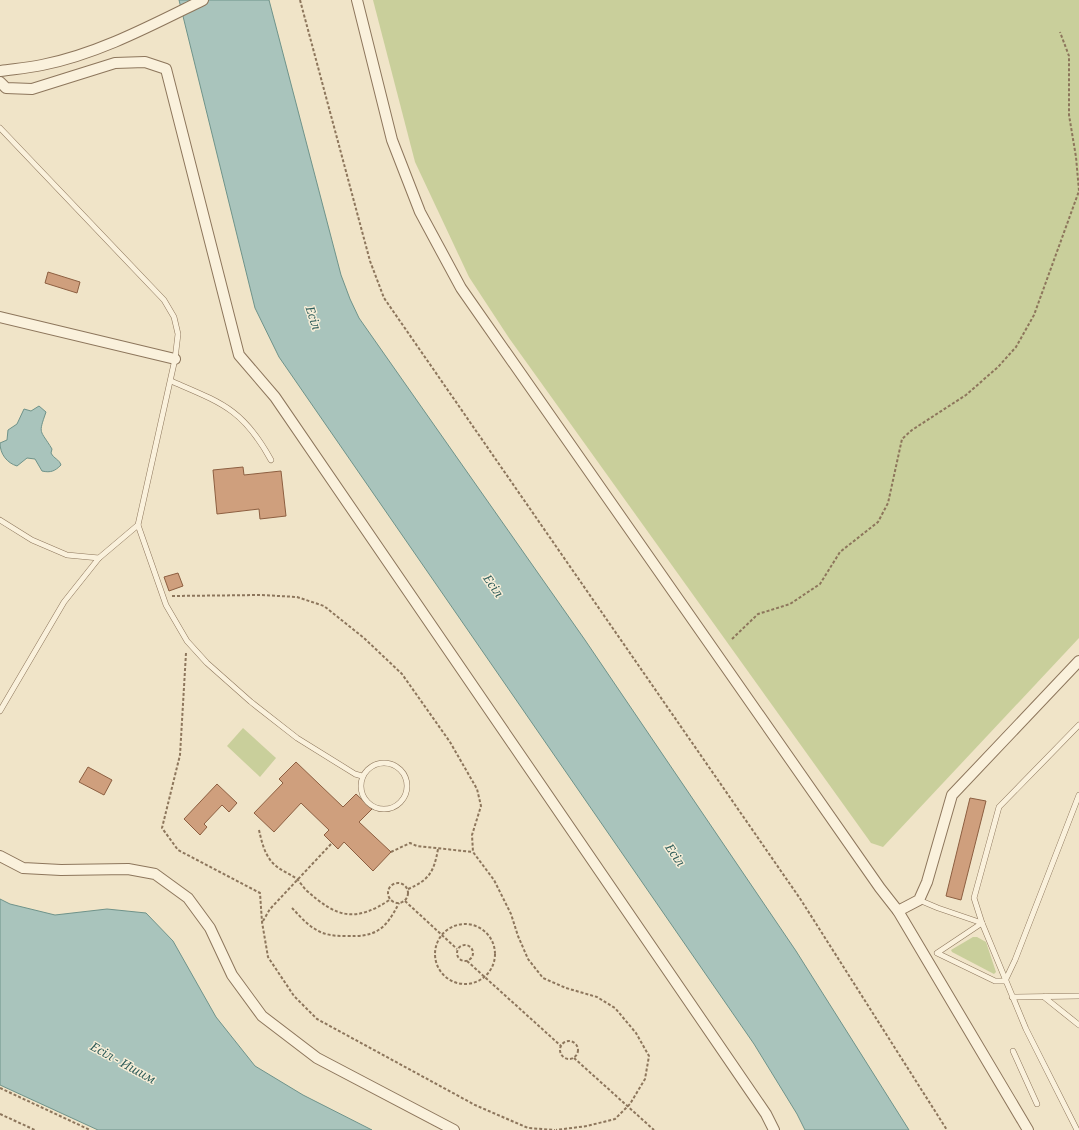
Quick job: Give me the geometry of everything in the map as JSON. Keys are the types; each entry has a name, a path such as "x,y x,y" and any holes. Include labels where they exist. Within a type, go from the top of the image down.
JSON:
{"street":[{"path":"0,71 43,65 91,50 148,27 203,0"},
{"path":"357,0 392,140 420,212 461,288 898,910 1028,1130"},
{"path":"0,82 6,88 32,89 115,63 145,62 166,69 239,355 275,397 758,1101 774,1130"},
{"path":"0,317 175,359"},
{"path":"898,910 919,900 927,882 952,795 1079,661"},
{"path":"0,856 23,868 61,870 128,869 155,874 188,898 210,928 232,975 262,1016 317,1058 454,1130"}],"lane":[{"path":"0,128 164,300 174,317 178,334 175,359 138,525 163,596 187,641 207,663 251,702 297,738 355,774 362,776"},
{"path":"171,381 214,399 234,411 259,439 271,460"},
{"path":"0,520 32,540 67,555 99,558"},
{"path":"0,711 64,602 99,558 138,525"},
{"path":"1077,1130 1026,1029 982,924 974,898 999,808 1079,725"},
{"path":"384,762 397,766 406,776 407,790 402,802 390,809 377,809 365,801 360,789 362,776 371,765 384,762"},
{"path":"1006,981 1016,960 1079,795"},
{"path":"919,900 982,924"},
{"path":"982,924 937,953 995,981 1006,981"},
{"path":"1012,997 1079,996"},
{"path":"1044,997 1079,1025"},
{"path":"1013,1051 1037,1104"}],"path":[{"path":"300,0 370,261 384,298 801,900 947,1130"},
{"path":"732,639 758,614 790,604 820,584 840,552 878,522 888,503 902,438 966,395 998,367 1016,347 1034,315 1079,191 1076,157 1069,115 1069,56 1060,32"},
{"path":"163,596 261,595 297,597 324,606 364,638 402,674 450,742 477,789 481,806 472,835 473,852 494,880 511,914 518,936 528,959 543,978 566,988 597,997 615,1008 636,1033 649,1056 645,1079 628,1107 615,1119 587,1126 555,1130 528,1128 475,1105 317,1019 294,996 268,957 262,922 260,893 178,850 162,828 180,755 183,683 187,641"},
{"path":"259,830 265,851 275,865 298,879 303,888 336,913 364,913 376,909 390,899"},
{"path":"262,922 270,909 332,843"},
{"path":"391,852 410,843 417,846 438,849 473,852"},
{"path":"408,890 424,882 436,863 438,849"},
{"path":"292,908 315,930 331,936 355,936 370,935 383,927 392,917 399,904 405,901 408,896 408,890 404,884 398,882 392,885 388,890 388,896 390,899 399,904"},
{"path":"405,901 457,949"},
{"path":"463,925 477,927 485,932 491,940 494,950 492,964 484,976 476,982 467,984 457,983 448,979 441,972 436,963 435,954 441,935 449,929 463,925"},
{"path":"467,961 471,959 474,954 472,948 467,945 461,945 457,949 456,955 460,960 467,961 561,1046"},
{"path":"570,1041 575,1043 578,1048 578,1054 574,1058 568,1059 560,1052 561,1046 565,1042 570,1041"},
{"path":"574,1058 654,1130"},
{"path":"0,1088 90,1130"},
{"path":"0,1114 35,1130"}],"green space":[{"path":"373,0 1079,0 1079,638 883,847 871,843 509,338 469,277 415,162"},
{"path":"243,728 276,758 260,777 227,746"},
{"path":"973,937 977,937 986,942 996,972 994,974 952,952 951,950"}],"water":[{"name":"Есіл","path":"179,0 269,0 341,275 359,318 585,640 796,951 909,1130 805,1130 797,1114 754,1044 279,357 255,308"},
{"path":"39,406 46,412 41,429 43,435 52,449 51,453 61,465 50,472 42,471 35,459 27,458 17,466 13,465 5,458 0,447 0,443 7,440 8,430 17,424 24,409 31,411"},
{"name":"Есіл - Ишим","path":"0,899 10,904 55,915 107,909 146,913 173,941 216,1017 255,1066 303,1095 372,1130 98,1130 0,1085"}],"building":[{"path":"48,272 80,282 77,293 45,283"},
{"path":"243,467 244,475 281,471 286,516 260,519 259,509 217,514 213,470"},
{"path":"178,573 183,586 169,591 164,577"},
{"path":"296,762 343,807 356,794 372,809 359,822 391,852 373,871 344,842 338,849 324,835 329,830 301,803 274,832 254,813 283,783 279,779"},
{"path":"88,767 112,780 104,795 79,782"},
{"path":"217,784 237,803 229,812 222,805 204,824 207,827 200,835 184,819"},
{"path":"970,798 986,801 961,900 946,896"}]}
